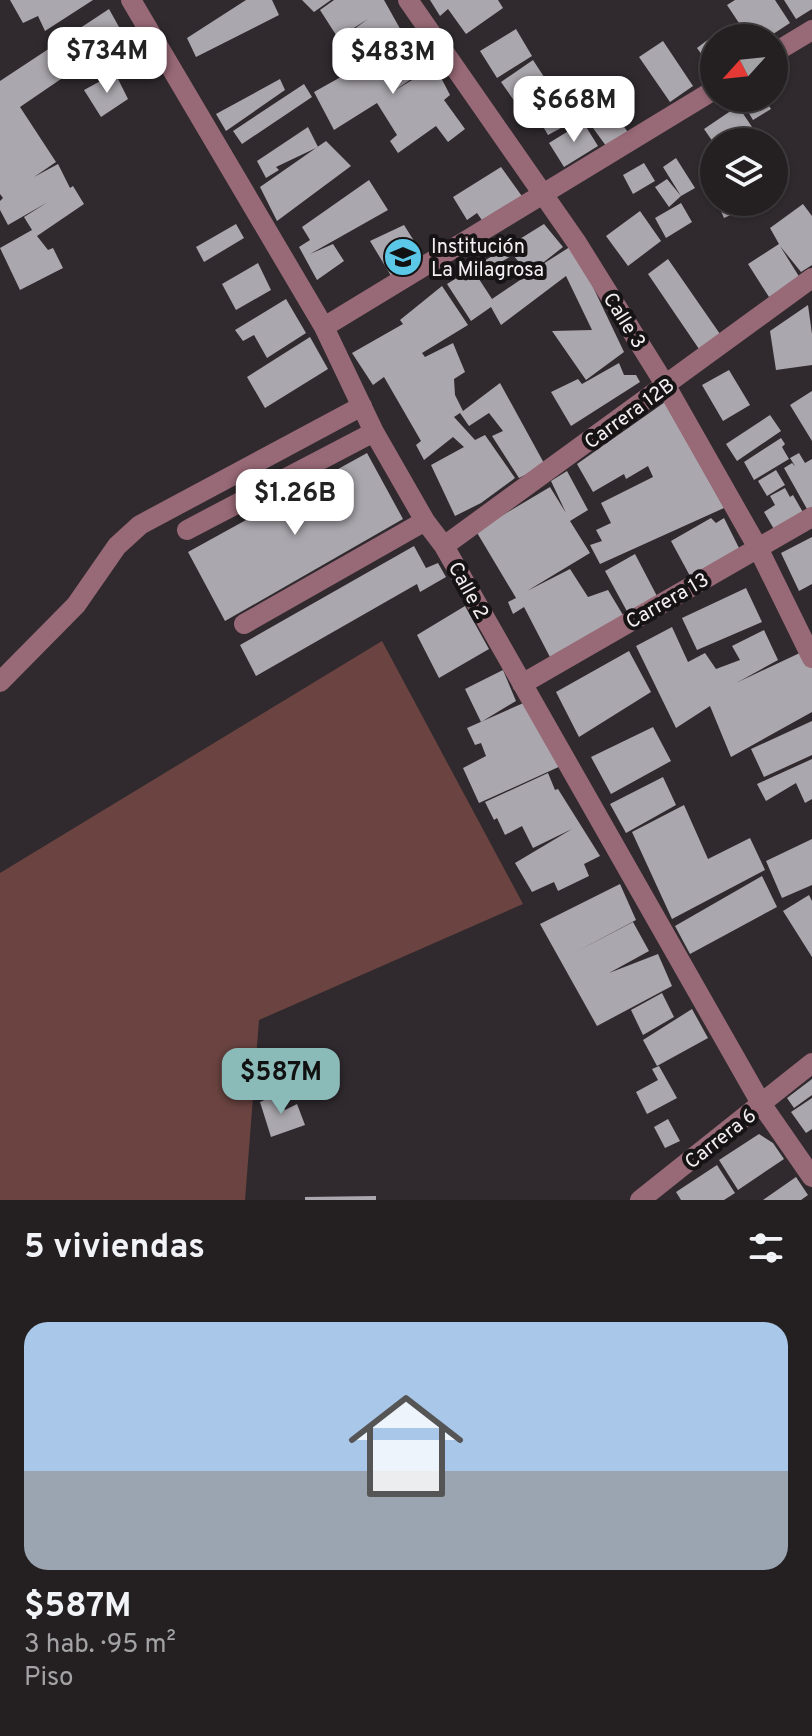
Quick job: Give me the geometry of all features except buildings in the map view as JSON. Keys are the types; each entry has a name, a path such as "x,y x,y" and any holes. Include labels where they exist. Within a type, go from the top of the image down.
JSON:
{"street":[{"name":"Calle 2","path":"131,0 324,327 374,432 425,521 444,546 762,1105 812,1177"},
{"name":"Calle 3","path":"408,0 577,243 666,386 758,548 812,658"},
{"path":"788,45 812,30"},
{"path":"324,327 700,99"},
{"name":"Carrera 12B","path":"444,546 812,278"},
{"path":"0,682 76,605 117,546 140,525 362,406"},
{"path":"187,530 374,432"},
{"name":"Carrera 13","path":"522,684 812,517"},
{"path":"244,624 425,521"},
{"name":"Carrera 6","path":"640,1200 662,1193 812,1063"}],"shaded area":[{"path":"382,641 523,904 259,1020 245,1200 0,1200 0,873"}],"place":[{"name":"Institución La Milagrosa","path":"403,257"}]}
